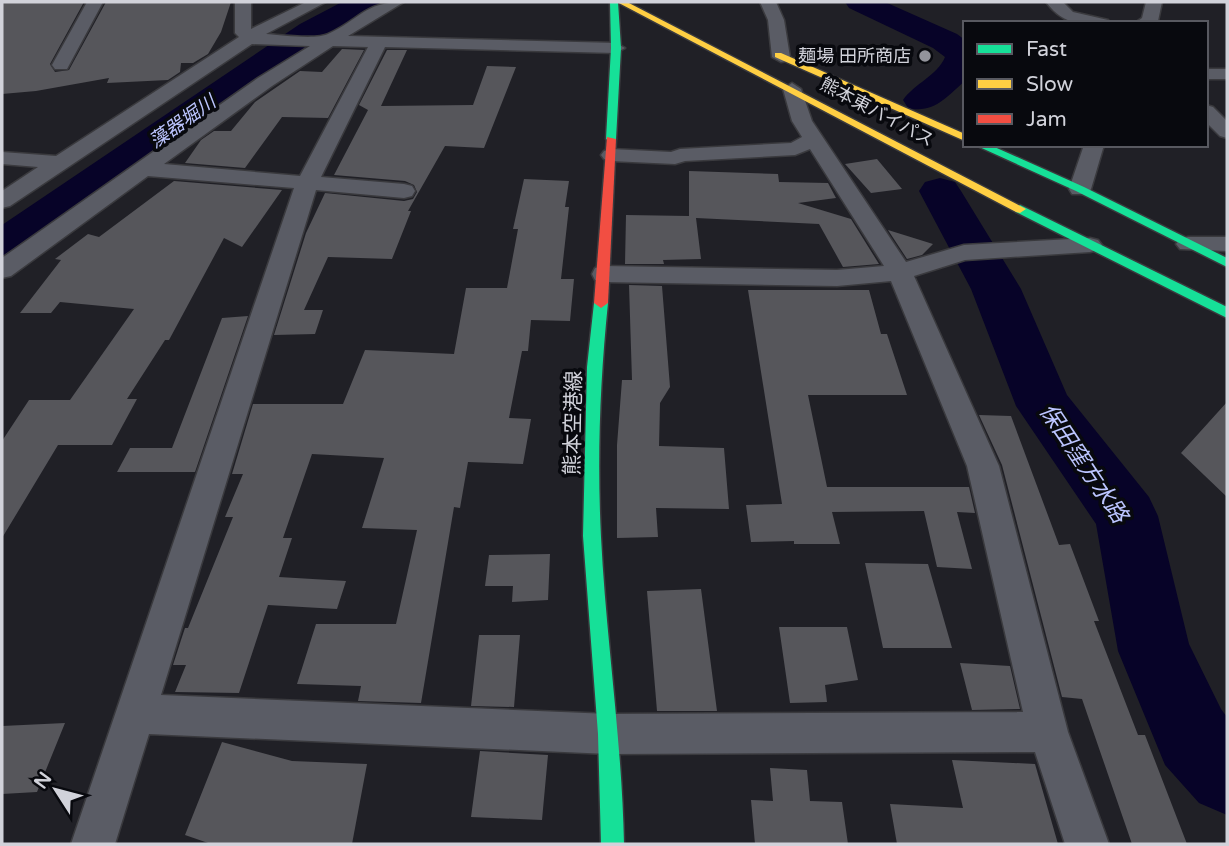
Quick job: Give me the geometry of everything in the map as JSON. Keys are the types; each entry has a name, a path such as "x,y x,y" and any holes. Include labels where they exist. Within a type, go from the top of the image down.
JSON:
{"main road":[{"name":"熊本空港線","path":"613,844 609,734 592,536 594,366 604,274 611,155 616,48 614,2"},
{"name":"熊本東バイパス","path":"621,2 1227,313"},
{"name":"熊本東バイパス","path":"757,46 963,137"},
{"path":"985,147 1080,189 1227,263"}],"street":[{"path":"61,65 95,2"},
{"path":"243,2 243,33 252,37 616,48"},
{"path":"2,201 252,37 318,2"},
{"path":"2,270 326,40 396,2"},
{"path":"768,2 776,20 781,57"},
{"path":"1054,2 1068,16 1092,21"},
{"path":"1148,21 1154,2"},
{"path":"93,844 307,183 380,41"},
{"path":"1208,74 1227,74"},
{"path":"792,89 802,121 900,272 983,466 1048,732 1087,844"},
{"path":"1208,106 1227,106"},
{"path":"1208,113 1227,132"},
{"path":"611,155 675,158 680,155 795,149 813,139"},
{"path":"1080,189 1093,147"},
{"path":"2,158 61,163"},
{"path":"141,169 404,191"},
{"path":"1188,244 1227,244"},
{"path":"604,274 837,278 900,272 964,253 1090,245"},
{"path":"2,282 35,246"},
{"path":"135,714 609,734 1048,732"}],"building":[{"path":"2,2 84,2 50,64 55,72 69,70 106,2 231,2 221,32 208,54 193,63 181,63 180,72 168,80 107,83 109,78 2,94"},
{"path":"342,49 364,50 328,118 282,117 245,168 185,163 201,140 214,131 231,131 255,102 300,71 322,72"},
{"path":"387,50 407,50 381,106 473,105 487,66 516,67 484,148 445,146 408,211 411,211 392,259 328,257 304,310 323,310 315,334 274,335 306,233 325,193 404,201 413,199 417,192 414,185 405,181 334,175 368,110 359,105"},
{"path":"877,159 902,189 871,193 845,164"},
{"path":"689,171 778,174 779,182 828,183 836,198 798,203 851,219 879,264 843,267 819,224 696,218 701,259 663,260 664,264 625,264 626,215 689,216"},
{"path":"524,179 569,181 565,207 569,207 561,279 574,279 570,321 531,320 528,351 522,351 509,418 531,419 523,464 468,462 460,508 454,507 421,703 358,701 361,686 297,684 316,624 396,624 417,530 362,528 384,458 312,454 283,538 292,538 279,577 346,581 337,609 268,605 239,693 175,692 186,665 173,665 181,640 233,517 225,517 243,474 232,474 253,404 343,404 365,350 454,354 466,288 507,288 518,229 513,229"},
{"path":"174,181 282,190 242,247 224,238 169,340 165,340 127,399 137,399 112,445 58,445 2,538 2,441 29,400 70,400 134,309 60,302 51,313 20,313 61,260 55,259 88,234 99,237"},
{"path":"888,230 933,244 922,255 907,259"},
{"path":"629,285 662,286 670,387 660,403 659,446 724,448 729,509 656,508 658,537 617,538 617,445 622,380 632,380"},
{"path":"748,290 869,290 881,334 887,334 907,395 808,395 827,487 969,487 975,513 957,512 972,569 937,567 924,511 832,512 840,544 751,542 746,505 782,504"},
{"path":"248,316 195,472 117,472 130,448 172,448 222,318"},
{"path":"1227,402 1227,497 1181,453"},
{"path":"979,415 1011,416 1059,545 1070,544 1099,621 1094,621 1138,735 1145,735 1187,844 1132,844 1082,699 1062,697 1002,465"},
{"path":"550,554 548,600 512,602 513,586 485,586 489,555"},
{"path":"865,563 928,564 952,648 883,648"},
{"path":"701,589 717,711 657,711 647,591"},
{"path":"779,627 847,627 858,680 825,685 827,702 790,703"},
{"path":"479,635 520,635 514,707 471,706"},
{"path":"960,663 1010,666 1020,709 972,710"},
{"path":"65,723 37,792 2,794 2,726"},
{"path":"222,742 292,761 367,764 352,844 211,844 185,835"},
{"path":"480,751 548,755 542,820 471,817"},
{"path":"952,760 1035,764 1058,844 897,844 890,804 963,808"},
{"path":"770,768 807,770 810,801 842,802 848,844 755,844 751,800 773,801"}],"waterway":[{"name":"藻器堀川","path":"2,246 311,31 365,2"},
{"name":"保田窪方水路","path":"860,2 945,41 963,54 958,69 921,100"},
{"name":"保田窪方水路","path":"940,191 996,289 1044,406 1126,516 1154,651 1193,737 1227,775"}],"traffic: fast":[{"path":"611,139 616,48 614,2"},
{"path":"985,147 1080,189 1227,263"},
{"path":"1020,209 1227,313"},
{"path":"601,303 594,367 592,536 609,734 613,844"}],"traffic: slow":[{"path":"621,2 1020,209"},
{"path":"778,55 963,137"}],"traffic: jam":[{"path":"601,303 611,139"}],"place":[{"name":"麺場 田所商店","path":"925,56"}]}
